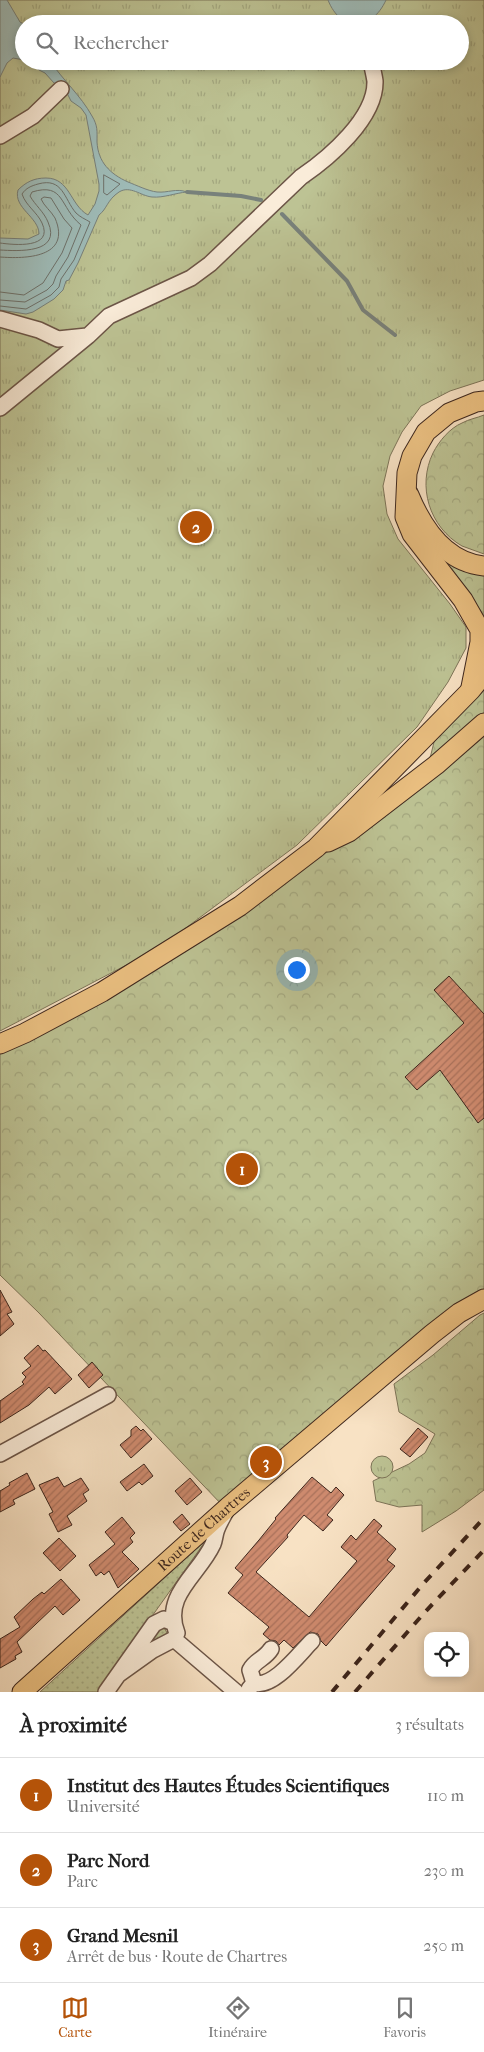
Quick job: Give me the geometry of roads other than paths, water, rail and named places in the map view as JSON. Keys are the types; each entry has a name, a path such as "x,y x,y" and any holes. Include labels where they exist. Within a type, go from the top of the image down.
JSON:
{"main road":[{"path":"471,690 480,642 480,630 463,600 412,534 405,516 406,488 407,473 412,456 426,432 449,412 484,401"},
{"path":"406,488 423,525 437,542 447,552 464,561 484,566"},
{"path":"0,1044 42,1024 132,975 240,906 316,848 471,690 484,674"},
{"path":"316,848 350,832 436,765 484,723"},
{"name":"Route de Chartres","path":"22,1692 228,1507 432,1334 459,1313 484,1300"}],"street":[{"path":"0,408 88,336 109,316 191,278 210,264 300,177 316,166 349,136 361,121 368,108 375,82 373,70"},
{"path":"0,136 33,116 61,89"},
{"path":"0,319 39,330 58,339 88,336"},
{"path":"0,1454 108,1395"},
{"path":"118,1675 153,1650 174,1639 177,1633 173,1623 172,1612 176,1600 214,1543 217,1529 228,1507"},
{"path":"106,1692 154,1624 164,1619 173,1623"},
{"path":"174,1639 236,1692"},
{"path":"271,1649 265,1658 258,1660 250,1670 250,1687 271,1681 312,1641"}],"water":[{"path":"0,0 7,0 16,15 15,58 7,63 0,77"},
{"path":"328,0 386,0 376,15 338,15"},
{"path":"39,70 56,70 83,102 92,116 97,129 100,156 111,171 128,182 157,192 179,190 187,192 156,197 131,190 119,192 99,215 78,263 69,280 66,281 63,290 54,299 33,312 26,314 0,310 0,238 28,239 39,234 35,222 19,202 18,190 34,180 42,178 54,179 65,187 77,205 88,215 95,204 99,191 86,115 81,108 71,101 66,91 54,83 45,73"}],"waterway":[{"path":"187,192 241,196 261,200"},
{"path":"282,214 347,281 363,310 395,335"}],"railway":[{"path":"332,1692 423,1584 484,1518"},
{"path":"355,1692 425,1612 484,1550"}],"place":[{"name":"Parc Nord","path":"196,527"},
{"name":"Institut des Hautes Études Scientifiques","path":"242,1169"},
{"name":"Grand Mesnil","path":"266,1462"}]}
